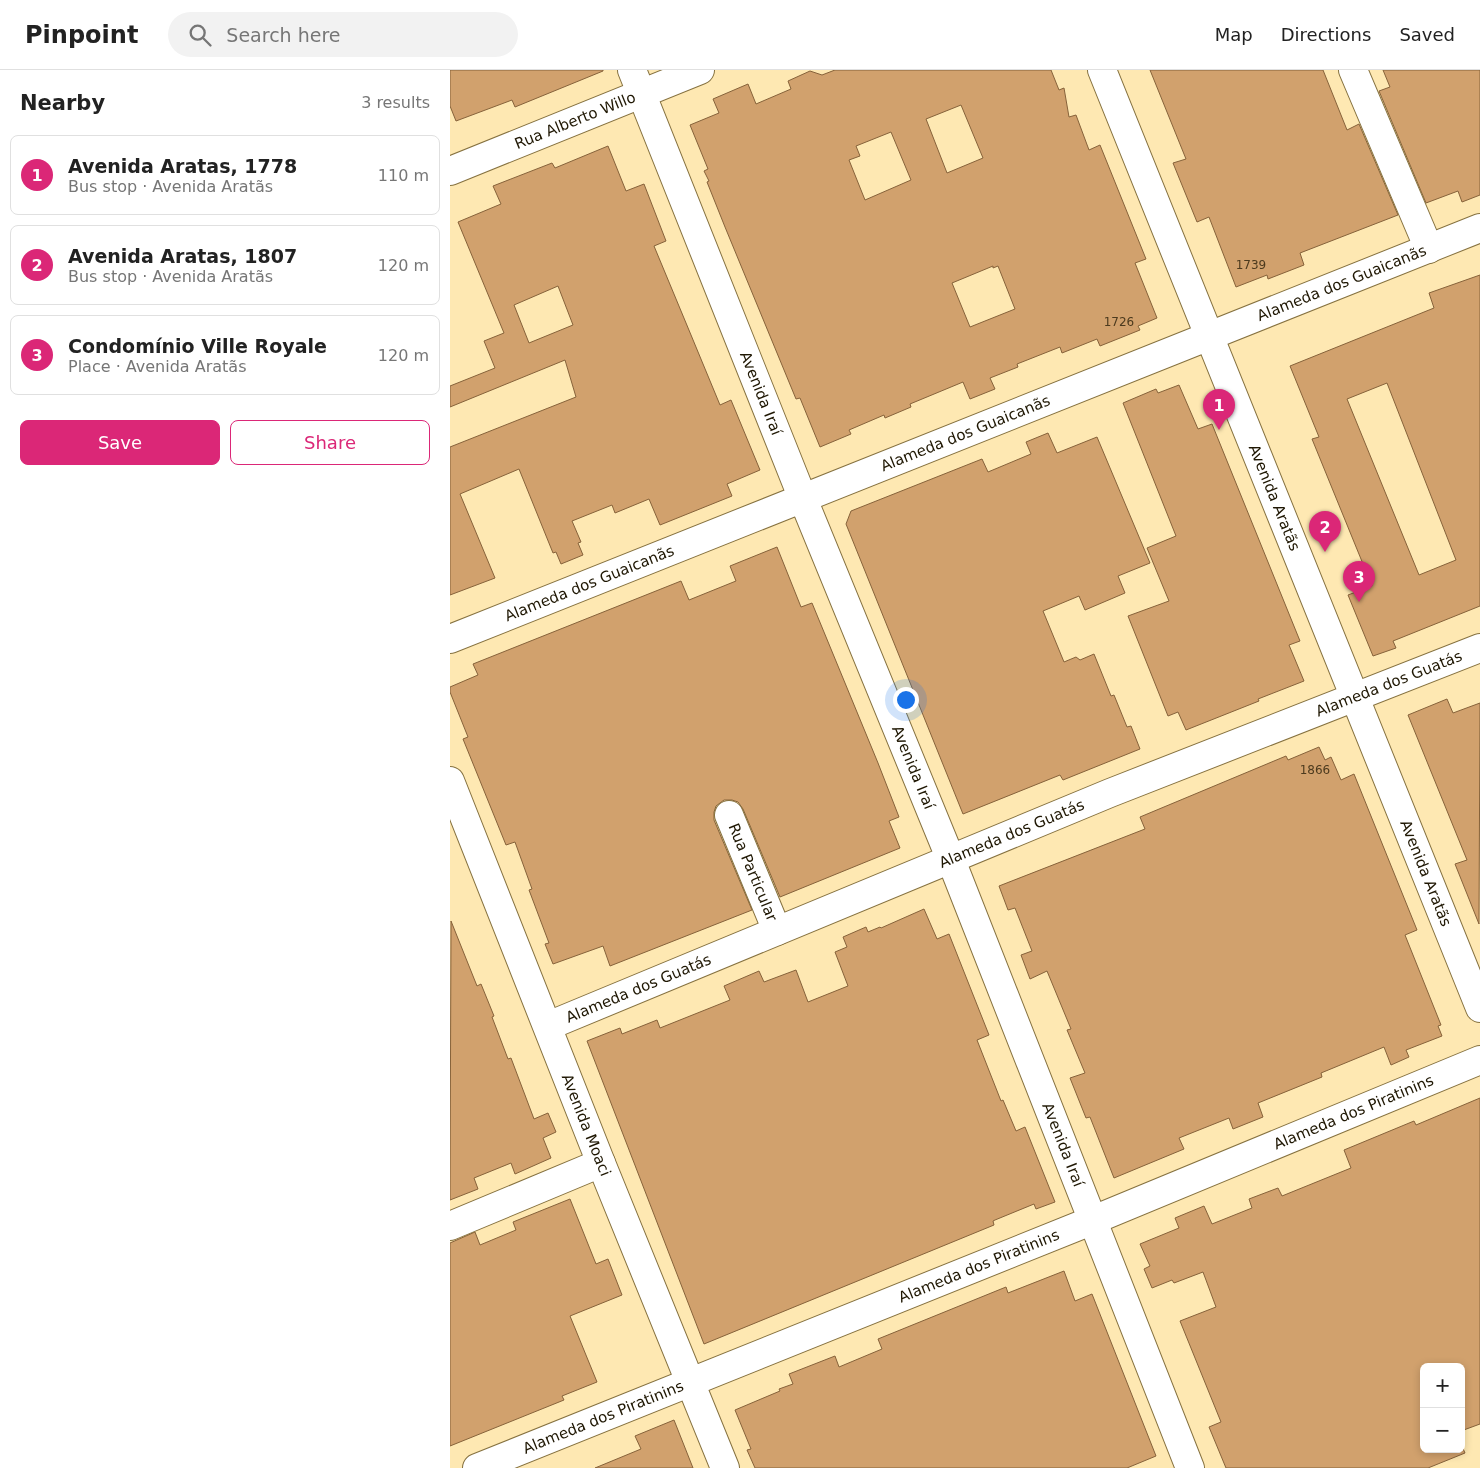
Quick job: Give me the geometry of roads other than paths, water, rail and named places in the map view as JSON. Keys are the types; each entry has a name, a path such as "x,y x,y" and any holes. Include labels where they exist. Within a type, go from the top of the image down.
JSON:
{"street":[{"name":"Rua Alberto Willo","path":"450,171 637,82 700,70"},
{"name":"Avenida Aratãs","path":"1102,70 1480,1008"},
{"path":"1353,70 1428,249"},
{"name":"Avenida Iraí","path":"637,82 803,499 951,860 1190,1468"},
{"name":"Alameda dos Guaicanãs","path":"450,639 1480,228"},
{"name":"Alameda dos Guatás","path":"548,1026 1110,793 1480,648"},
{"name":"Avenida Moaci","path":"450,781 601,1164 725,1468"},
{"name":"Rua Particular","path":"729,815 777,931"},
{"name":"Alameda dos Piratinins","path":"477,1468 1092,1221 1480,1060"},
{"path":"450,1226 601,1164"}],"place":[{"name":"Avenida Aratas, 1778","path":"1219,430"},
{"name":"Avenida Aratas, 1807","path":"1325,552"},
{"name":"Condomínio Ville Royale","path":"1359,602"}]}
